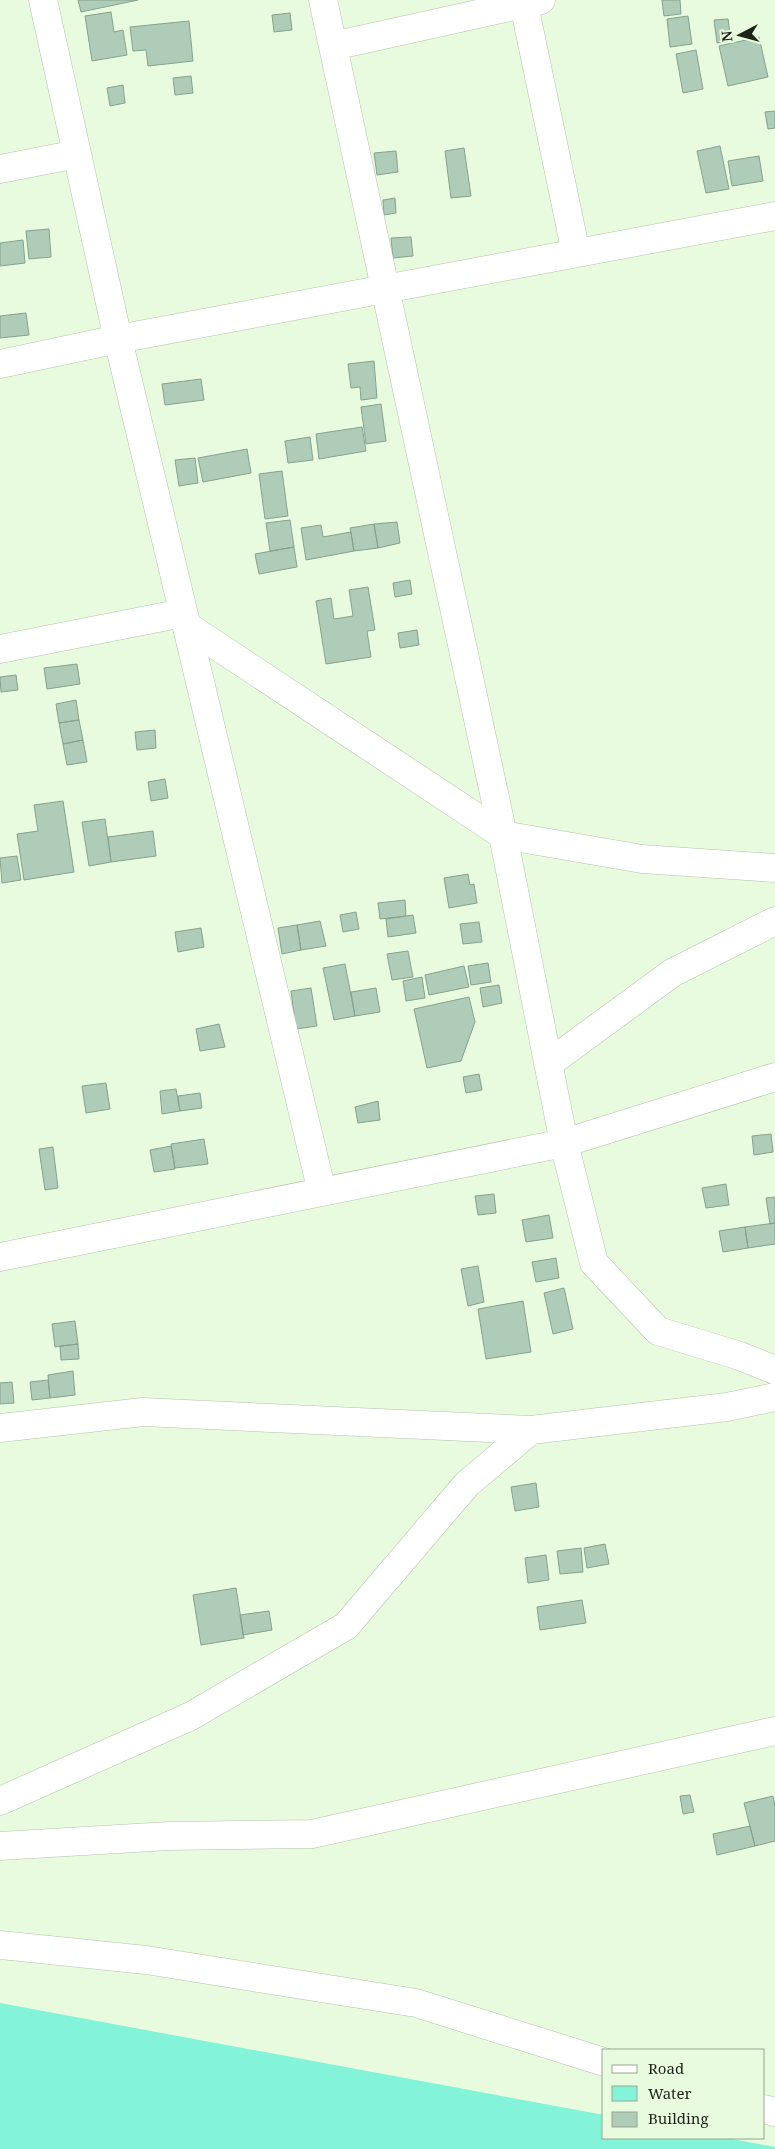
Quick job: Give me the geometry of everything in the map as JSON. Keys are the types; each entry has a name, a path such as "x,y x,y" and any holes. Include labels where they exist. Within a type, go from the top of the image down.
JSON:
{"street":[{"path":"43,0 118,339 322,1192"},
{"path":"323,0 503,835 564,1143 594,1263 658,1331 740,1356 775,1370"},
{"path":"332,46 530,1 576,253"},
{"path":"0,169 77,154"},
{"path":"0,364 118,339 775,216"},
{"path":"0,649 185,619 503,835 642,859 775,868"},
{"path":"548,1064 672,973 775,921"},
{"path":"0,1257 564,1143 775,1077"},
{"path":"0,1428 142,1412 531,1430 727,1407 775,1398"},
{"path":"0,1802 191,1716 346,1626 467,1484 531,1430"},
{"path":"0,1846 169,1836 312,1834 775,1731"},
{"path":"0,1945 146,1960 416,2003 602,2061"}],"water":[{"path":"0,2003 602,2115 602,2139 732,2139 775,2147 775,2149 0,2149"}],"building":[{"path":"78,0 138,0 81,12"},
{"path":"662,0 680,0 681,14 664,16"},
{"path":"111,12 114,32 123,30 127,55 92,61 85,16"},
{"path":"290,13 292,30 274,32 272,15"},
{"path":"688,16 692,44 670,47 667,19"},
{"path":"728,19 731,41 717,43 714,20"},
{"path":"189,21 193,61 148,66 146,50 133,51 130,27"},
{"path":"759,37 768,77 728,86 719,46"},
{"path":"696,50 703,89 683,93 676,54"},
{"path":"191,76 193,93 175,95 173,78"},
{"path":"123,85 125,103 110,106 107,88"},
{"path":"775,111 775,128 768,129 765,112"},
{"path":"720,146 729,189 706,193 697,151"},
{"path":"464,148 471,196 451,198 445,151"},
{"path":"396,151 398,172 377,175 374,153"},
{"path":"759,156 763,181 732,186 728,161"},
{"path":"395,198 396,213 384,215 383,200"},
{"path":"49,229 51,257 29,259 26,231"},
{"path":"411,237 413,256 393,258 391,238"},
{"path":"23,240 25,263 0,266 0,243"},
{"path":"26,313 29,335 0,338 0,316"},
{"path":"374,361 377,398 361,400 360,387 351,388 348,364"},
{"path":"201,379 204,400 165,405 162,384"},
{"path":"381,404 386,441 366,444 361,407"},
{"path":"362,427 366,451 319,459 316,434"},
{"path":"310,437 313,460 288,463 285,441"},
{"path":"247,449 251,473 203,482 198,458"},
{"path":"195,458 198,483 179,486 175,460"},
{"path":"282,471 288,516 265,519 259,474"},
{"path":"290,520 294,547 270,551 266,523"},
{"path":"397,522 400,543 378,548 374,524"},
{"path":"374,524 378,548 354,551 350,528"},
{"path":"321,525 323,537 351,532 354,551 306,560 301,528"},
{"path":"294,547 297,567 259,574 255,554"},
{"path":"410,580 412,594 395,597 393,583"},
{"path":"368,587 375,630 367,631 371,657 326,664 316,601 331,598 334,619 353,616 349,590"},
{"path":"417,630 419,645 400,648 398,633"},
{"path":"77,664 80,684 47,689 44,668"},
{"path":"16,675 18,690 1,692 0,677"},
{"path":"76,700 79,720 59,723 56,704"},
{"path":"79,720 83,740 63,744 59,723"},
{"path":"155,730 156,748 137,750 135,732"},
{"path":"83,740 87,762 67,765 63,744"},
{"path":"165,779 168,798 151,801 148,782"},
{"path":"63,801 74,872 24,880 17,834 38,831 34,805"},
{"path":"105,819 111,862 89,866 82,822"},
{"path":"153,831 156,856 111,862 108,837"},
{"path":"17,856 21,880 2,883 0,858"},
{"path":"468,874 470,885 474,884 477,903 449,908 444,878"},
{"path":"405,900 406,916 380,919 378,903"},
{"path":"356,912 359,929 343,932 340,915"},
{"path":"413,915 416,933 388,937 386,919"},
{"path":"320,921 326,946 301,950 297,925"},
{"path":"479,922 482,942 463,944 460,924"},
{"path":"297,925 301,950 282,954 278,928"},
{"path":"201,928 204,947 178,952 175,932"},
{"path":"408,951 413,977 392,980 387,954"},
{"path":"488,963 491,982 471,985 468,966"},
{"path":"345,964 355,1016 334,1020 323,968"},
{"path":"464,966 469,987 429,995 425,975"},
{"path":"422,977 425,998 406,1001 403,981"},
{"path":"499,985 502,1003 483,1007 480,988"},
{"path":"311,988 317,1026 296,1029 291,991"},
{"path":"376,988 380,1012 355,1016 351,992"},
{"path":"469,997 475,1022 461,1061 427,1068 414,1009"},
{"path":"219,1024 225,1047 200,1051 196,1029"},
{"path":"479,1074 482,1090 466,1093 463,1077"},
{"path":"106,1083 110,1109 86,1113 82,1086"},
{"path":"176,1089 180,1111 162,1114 160,1091"},
{"path":"200,1093 202,1108 180,1111 178,1096"},
{"path":"378,1101 380,1120 358,1123 355,1107"},
{"path":"771,1134 773,1152 754,1155 752,1136"},
{"path":"204,1139 208,1164 175,1168 171,1144"},
{"path":"171,1146 175,1169 154,1172 150,1150"},
{"path":"53,1147 58,1188 45,1190 39,1149"},
{"path":"726,1184 729,1205 706,1208 702,1188"},
{"path":"494,1194 496,1213 478,1215 475,1196"},
{"path":"775,1197 775,1223 770,1224 766,1198"},
{"path":"549,1215 553,1238 526,1242 522,1220"},
{"path":"775,1223 775,1244 748,1248 745,1227"},
{"path":"745,1227 748,1248 723,1252 719,1231"},
{"path":"556,1258 559,1278 536,1282 532,1262"},
{"path":"478,1266 484,1302 468,1306 461,1269"},
{"path":"564,1288 573,1329 553,1334 544,1293"},
{"path":"523,1301 531,1352 486,1359 478,1309"},
{"path":"75,1321 78,1344 55,1347 52,1324"},
{"path":"78,1344 79,1359 61,1360 60,1346"},
{"path":"73,1371 75,1395 50,1398 48,1375"},
{"path":"48,1380 50,1398 32,1400 30,1382"},
{"path":"12,1382 14,1403 0,1404 0,1383"},
{"path":"536,1483 539,1507 515,1511 511,1487"},
{"path":"605,1544 609,1564 587,1568 584,1548"},
{"path":"581,1548 583,1572 560,1574 557,1551"},
{"path":"546,1555 549,1580 528,1583 525,1558"},
{"path":"236,1588 244,1638 201,1645 193,1595"},
{"path":"582,1600 586,1623 540,1630 537,1607"},
{"path":"269,1611 272,1630 243,1635 240,1615"},
{"path":"690,1795 694,1812 683,1814 680,1796"},
{"path":"773,1796 775,1806 775,1841 755,1846 744,1803"},
{"path":"750,1826 755,1846 717,1855 713,1834"}]}
